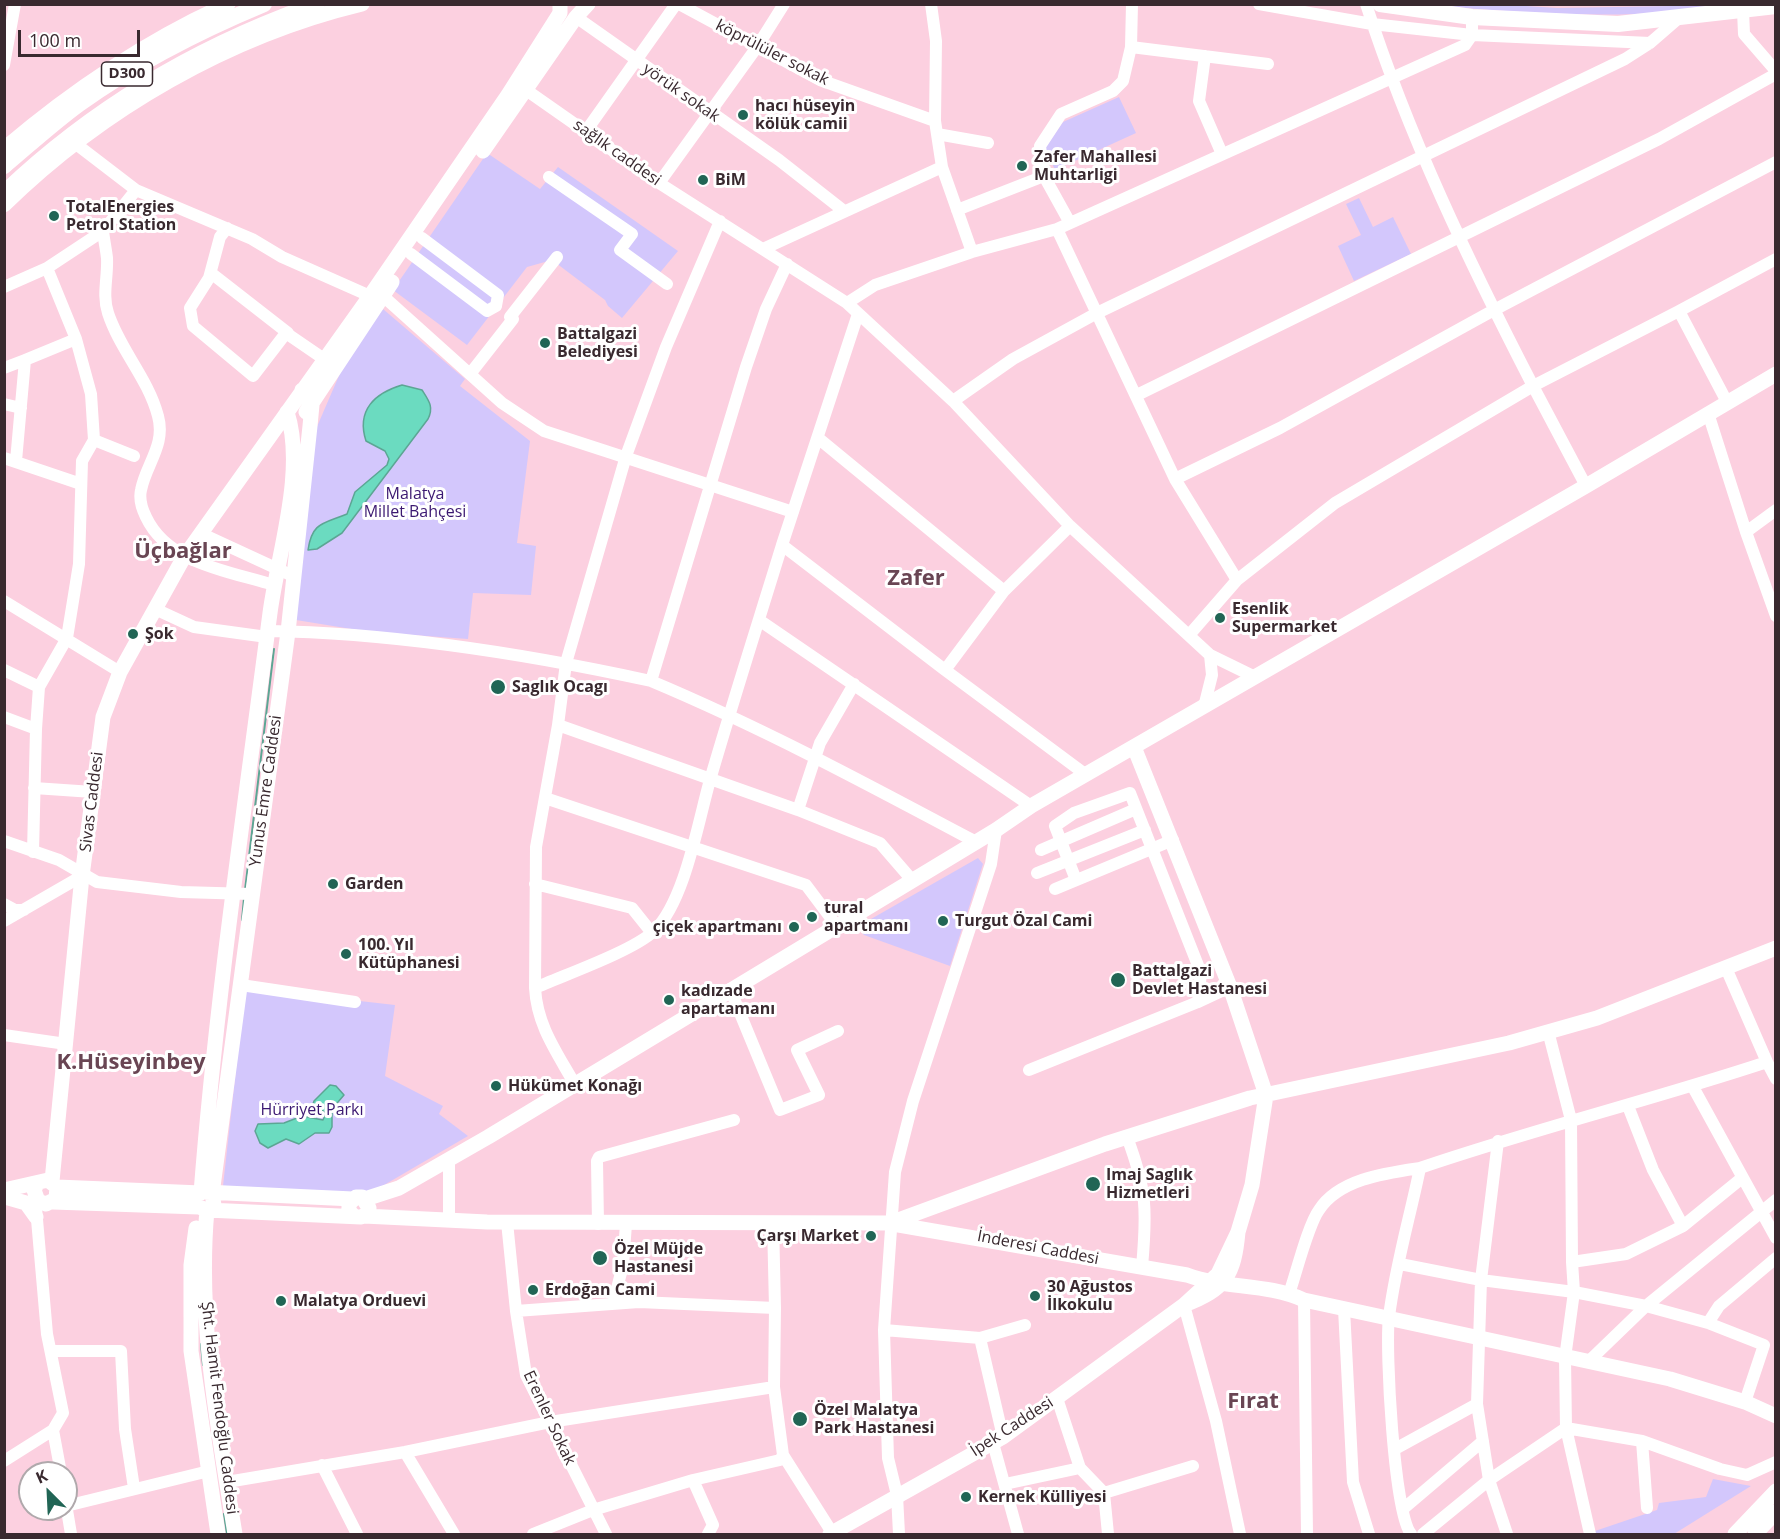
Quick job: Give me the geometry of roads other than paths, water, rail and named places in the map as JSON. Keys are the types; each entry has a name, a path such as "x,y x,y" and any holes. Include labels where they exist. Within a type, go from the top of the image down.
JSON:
{"highway":[{"name":"D300","path":"4,166 78,104 193,35 264,4"},
{"name":"D300","path":"4,193 32,167 98,115 185,61 274,19 317,4"},
{"path":"1380,4 1472,17 1618,24 1776,6"}],"main road":[{"path":"4,149 123,60 165,35 228,4"},
{"path":"4,205 76,144 144,96 188,70 274,32 319,15 362,4"},
{"path":"252,464 312,405 376,296 521,86 588,4"},
{"path":"252,464 324,359 422,238 521,86 558,7"},
{"path":"205,1201 359,1199 399,1188 996,830 1084,774 1586,486 1776,374"},
{"path":"302,390 312,405"},
{"name":"Yunus Emre Caddesi","path":"205,1201 241,985 251,894 288,632 312,405"},
{"name":"Yunus Emre Caddesi","path":"205,1201 207,1116 267,634 293,470 292,427 287,412"},
{"name":"Sivas Caddesi","path":"47,1190 66,1044 82,876 103,717 120,672 184,557 252,464"},
{"path":"1134,747 1230,987 1266,1095"},
{"path":"5,1189 205,1201 359,1216 449,1220 598,1224 890,1223 1127,1137 1266,1095 1509,1043 1597,1017 1776,948"},
{"name":"İpek Caddesi","path":"832,1534 897,1495 998,1440 1215,1283 1238,1232 1252,1185 1266,1095"},
{"path":"399,1188 393,1207 404,1218"},
{"path":"5,1197 47,1190"},
{"path":"5,1197 26,1203 36,1217"},
{"path":"359,1199 369,1208 359,1216"},
{"name":"Şht. Hamit Fendoğlu Caddesi","path":"205,1201 191,1265 191,1351 218,1534"},
{"name":"Şht. Hamit Fendoğlu Caddesi","path":"205,1201 205,1323 235,1534"},
{"name":"İnderesi Caddesi","path":"890,1223 954,1232 1187,1275 1215,1283 1262,1287 1304,1300 1670,1379 1745,1402 1776,1416"},
{"path":"1735,1534 1776,1491"},
{"path":"1755,1534 1776,1512"}],"street":[{"path":"4,65 15,4"},
{"path":"586,131 678,4"},
{"name":"köprülüler sokak","path":"678,4 820,80 936,121"},
{"path":"659,183 757,47 784,4"},
{"path":"931,4 936,41 936,121 942,167 972,252"},
{"path":"1070,223 1044,176 1040,146 1061,114 1113,90 1123,81 1131,47 1132,4"},
{"path":"1259,4 1372,24 1472,35 1650,44"},
{"path":"1366,4 1422,156 1458,236 1586,486"},
{"path":"1137,395 1659,139 1776,72 1744,34 1743,10"},
{"name":"yörük sokak","path":"576,17 778,160 844,211"},
{"path":"847,303 875,285 972,252 1057,229 1465,45 1472,35 1472,17"},
{"path":"953,401 1013,359 1097,313 1625,59 1650,44 1680,17"},
{"path":"1131,47 1268,64"},
{"path":"1205,56 1199,101 1222,154"},
{"name":"sağlık caddesi","path":"521,86 659,183 847,303 953,401 1070,526 1190,634 1210,655"},
{"path":"938,134 988,143"},
{"path":"76,144 136,190 252,239 282,257 376,296 502,403 544,431 793,512"},
{"path":"1175,479 1280,428 1494,310 1776,162"},
{"path":"763,249 942,167"},
{"path":"957,210 1044,176"},
{"path":"549,177 632,234 620,250 667,284"},
{"path":"4,287 47,268 103,231 136,190"},
{"path":"574,1083 550,1042 536,1011 535,988 536,848 558,725 566,663 626,456 666,346 720,221"},
{"path":"227,228 220,237 211,273 190,308 193,326 253,376 288,333"},
{"path":"1057,229 1175,479 1237,580"},
{"path":"103,231 107,259 104,300 123,346 144,380 158,417 159,435 154,461 141,491 143,512 152,529 166,546 184,557 274,585"},
{"path":"422,238 498,295 496,306"},
{"path":"411,254 487,311 496,306"},
{"path":"470,374 556,257"},
{"path":"1190,634 1237,580 1335,503 1533,386 1776,259"},
{"path":"651,681 766,309 787,264"},
{"path":"33,852 39,687 67,638 79,564 82,461 94,440 91,394 76,339 47,268"},
{"path":"211,273 324,359"},
{"path":"496,306 524,328"},
{"path":"1679,311 1727,402"},
{"path":"535,988 624,949 656,928 668,916 693,847 710,781 782,545 858,314"},
{"path":"4,368 76,339"},
{"path":"26,360 21,408 10,459 81,484"},
{"path":"4,404 21,408"},
{"path":"1708,413 1776,616"},
{"path":"818,438 1004,591"},
{"path":"94,440 134,456"},
{"path":"1746,532 1776,510"},
{"path":"945,670 1004,591 1070,526"},
{"path":"202,534 293,576"},
{"path":"782,545 1084,774"},
{"path":"4,601 120,672"},
{"path":"155,609 194,627 267,634 288,632 412,642 566,663 651,681 730,715 816,757 976,842"},
{"path":"759,620 1031,806"},
{"path":"1210,655 1255,677"},
{"path":"1205,703 1212,675 1210,655"},
{"path":"4,670 39,687"},
{"path":"798,810 820,742 854,684"},
{"path":"4,717 36,729"},
{"path":"558,725 710,781 798,810 880,843 912,880"},
{"path":"34,788 93,792"},
{"path":"1076,880 1055,826 1074,813 1130,794 1201,973 1198,1002"},
{"path":"545,798 806,885 836,925"},
{"path":"1041,850 1136,809"},
{"path":"899,1534 897,1495 888,1458 884,1330 895,1172 913,1101 991,864 996,830"},
{"path":"1037,873 1144,830"},
{"path":"1055,889 1173,840"},
{"path":"4,841 59,860 82,876 97,882 234,895 251,894"},
{"path":"4,921 82,876"},
{"path":"536,884 632,908 656,928"},
{"path":"4,904 15,910 24,910"},
{"path":"1726,968 1776,1079"},
{"path":"241,985 355,1002"},
{"path":"1029,1070 1230,987"},
{"path":"730,989 780,1110 819,1095 797,1050 838,1031"},
{"path":"1548,1031 1571,1120 1574,1292 1565,1358 1566,1428 1590,1534"},
{"path":"4,1035 66,1044"},
{"path":"1289,1294 1318,1210 1336,1191 1383,1173 1420,1168 1498,1141 1693,1087 1767,1062"},
{"path":"1693,1087 1776,1238"},
{"path":"1628,1106 1653,1170 1683,1226"},
{"path":"598,1224 597,1161 599,1157 734,1120"},
{"path":"1127,1137 1141,1174 1147,1213 1142,1267"},
{"path":"1498,1141 1481,1280 1477,1404 1489,1480 1507,1534"},
{"path":"449,1159 449,1220"},
{"path":"1411,1534 1402,1509 1395,1449 1391,1404 1389,1318 1420,1168"},
{"path":"1572,1262 1626,1254 1683,1226 1742,1178"},
{"path":"4,1461 53,1430 63,1413 52,1351 36,1217 47,1190"},
{"path":"1589,1361 1646,1306 1776,1200"},
{"name":"Erenler Sokak","path":"507,1222 516,1311 526,1376 606,1534"},
{"path":"772,1222 775,1308 774,1388 783,1455 832,1534"},
{"path":"613,1304 623,1265 626,1224"},
{"path":"1708,1323 1719,1306 1776,1258"},
{"path":"1400,1264 1481,1280 1574,1292 1646,1306 1708,1323 1764,1345 1745,1402"},
{"path":"1304,1300 1307,1534"},
{"path":"516,1311 639,1302 775,1308"},
{"path":"1184,1305 1216,1421 1240,1534"},
{"path":"1344,1309 1353,1482 1369,1534"},
{"path":"884,1330 980,1338 1025,1325"},
{"path":"980,1338 1005,1484 1018,1534"},
{"path":"52,1351 121,1351 125,1429 135,1488"},
{"path":"227,1482 405,1452 550,1422 774,1388"},
{"path":"1057,1398 1080,1468 1104,1493 1108,1534"},
{"path":"1395,1449 1477,1404"},
{"path":"1423,1534 1489,1480 1566,1428 1642,1441 1720,1469 1747,1475 1776,1462"},
{"path":"53,1430 59,1461"},
{"path":"1402,1509 1483,1441"},
{"path":"1642,1441 1647,1508"},
{"path":"405,1452 454,1534"},
{"path":"533,1534 592,1510 693,1479 780,1460 783,1455"},
{"path":"322,1465 357,1534"},
{"path":"1104,1493 1193,1466"},
{"path":"1005,1484 1080,1468"},
{"path":"78,1502 209,1472"},
{"path":"693,1479 713,1524 708,1534"}],"waterway":[{"path":"245,890 274,649"},
{"path":"242,920 244,898"},
{"path":"201,1344 203,1365"},
{"path":"224,1514 227,1534"}],"place":[{"name":"hacı hüseyin kölük camii","path":"743,115"},
{"name":"Zafer Mahallesi Muhtarligi","path":"1022,166"},
{"name":"BiM","path":"703,180"},
{"name":"TotalEnergies Petrol Station","path":"54,216"},
{"name":"Battalgazi Belediyesi","path":"545,343"},
{"name":"Esenlik Supermarket","path":"1220,618"},
{"name":"Şok","path":"133,634"},
{"name":"Saglık Ocagı","path":"498,687"},
{"name":"Garden","path":"333,884"},
{"name":"tural apartmanı","path":"812,917"},
{"name":"Turgut Özal Cami","path":"943,921"},
{"name":"çiçek apartmanı","path":"794,927"},
{"name":"100. Yıl Kütüphanesi","path":"346,954"},
{"name":"Battalgazi Devlet Hastanesi","path":"1118,980"},
{"name":"kadızade apartamanı","path":"669,1000"},
{"name":"Hükümet Konağı","path":"496,1086"},
{"name":"Imaj Saglık Hizmetleri","path":"1093,1184"},
{"name":"Çarşı Market","path":"871,1236"},
{"name":"Özel Müjde Hastanesi","path":"600,1258"},
{"name":"Erdoğan Cami","path":"533,1290"},
{"name":"30 Ağustos İlkokulu","path":"1035,1296"},
{"name":"Malatya Orduevi","path":"281,1301"},
{"name":"Özel Malatya Park Hastanesi","path":"800,1419"},
{"name":"Kernek Külliyesi","path":"966,1497"}],"district":[{"name":"Üçbağlar","path":"183,552"},
{"name":"Zafer","path":"916,579"},
{"name":"K.Hüseyinbey","path":"131,1063"},
{"name":"Fırat","path":"1253,1402"}],"park label":[{"name":"Malatya Millet Bahçesi","path":"415,503"},
{"name":"Hürriyet Parkı","path":"312,1110"}]}
